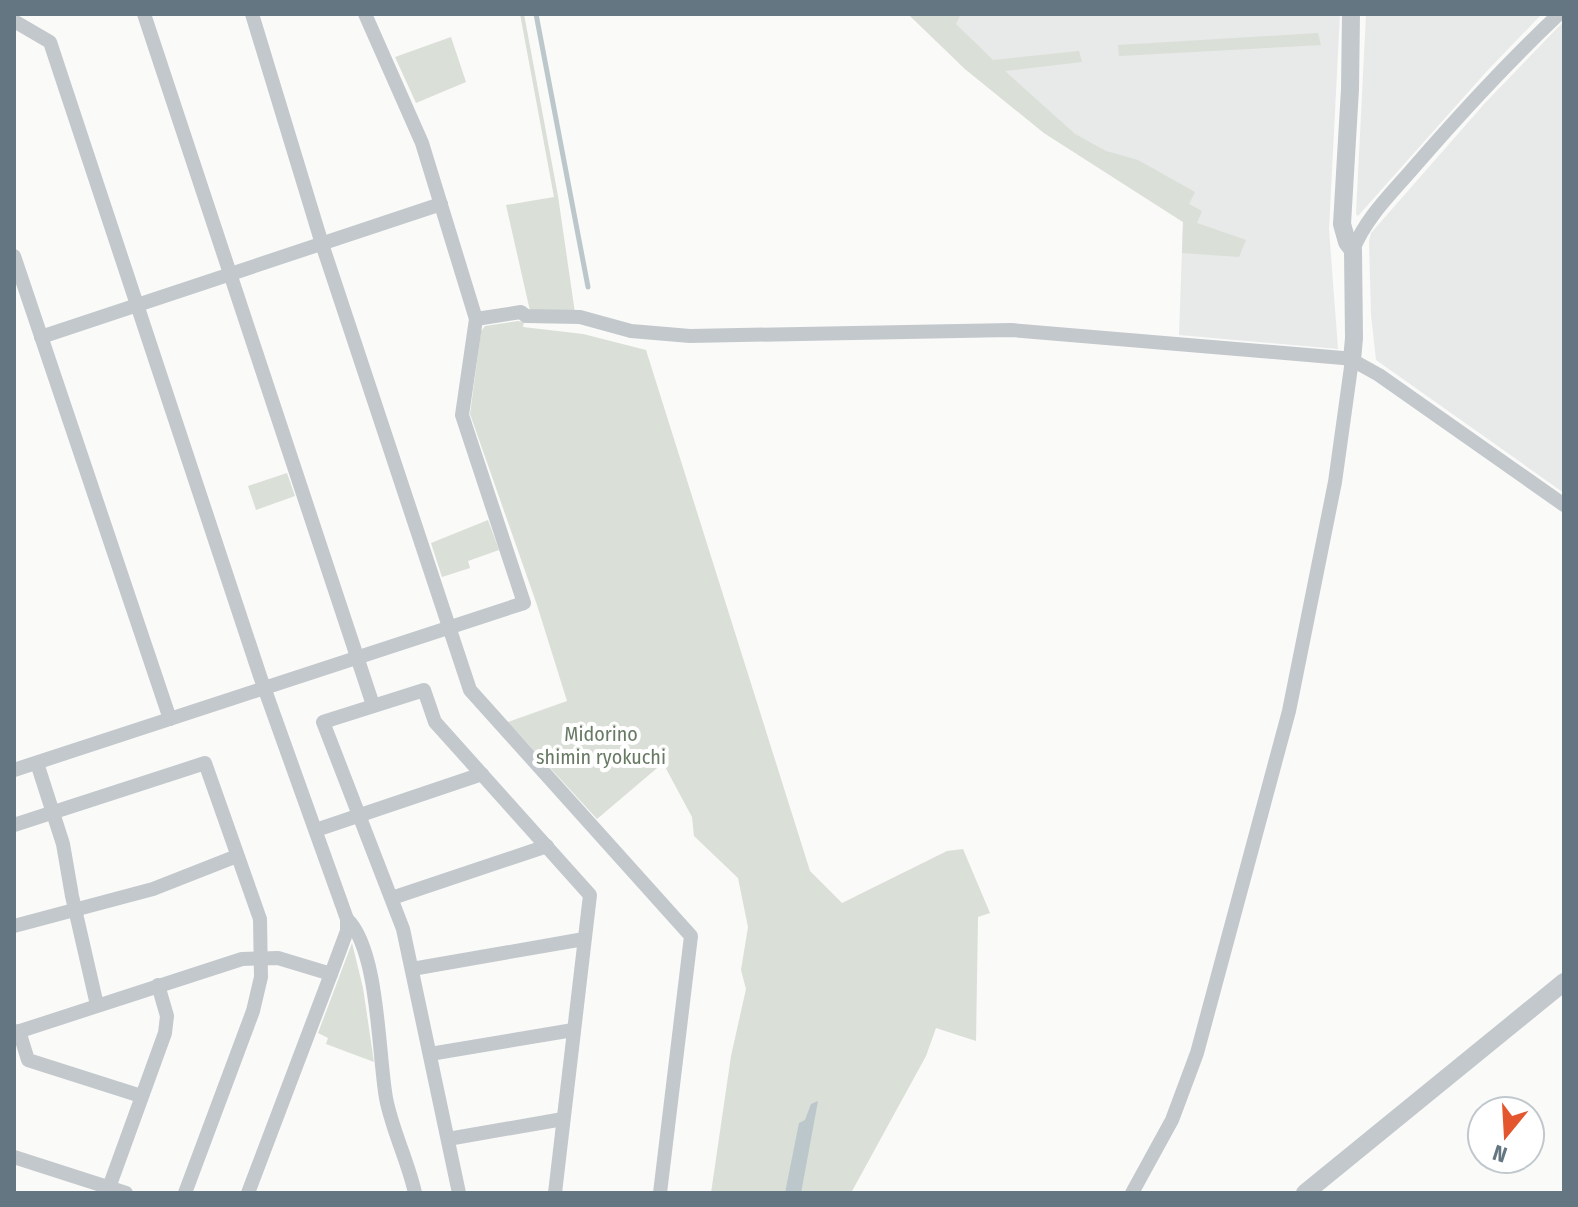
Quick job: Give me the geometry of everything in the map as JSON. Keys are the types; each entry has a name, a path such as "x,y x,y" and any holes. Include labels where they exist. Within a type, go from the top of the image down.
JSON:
{"street":[{"path":"144,14 373,705"},
{"path":"252,14 322,244 470,690 691,936 660,1193"},
{"path":"14,770 524,603 462,415 476,319 422,143 365,14"},
{"path":"1351,14 1342,224 1347,242 1353,250"},
{"path":"1132,1193 1172,1120 1197,1053 1289,711 1332,497 1352,360 1353,250 1378,209 1503,67 1559,14"},
{"path":"14,21 50,42 264,687 347,919 347,931 248,1193"},
{"path":"41,337 441,204"},
{"path":"14,256 170,719"},
{"path":"476,319 521,312 526,316 580,317 631,331 690,336 1011,330 1352,360 1379,375 1564,505"},
{"path":"459,1193 403,929 323,722 424,690 435,722 590,895 555,1193"},
{"path":"37,763 63,844 97,1005"},
{"path":"14,825 205,763 260,919 262,956 261,977 253,1011 185,1193"},
{"path":"316,830 482,774"},
{"path":"392,898 547,846"},
{"path":"14,926 153,889 237,856"},
{"path":"347,919 358,930 374,992 386,1100 415,1193"},
{"path":"412,969 584,939"},
{"path":"141,1096 28,1060 16,1032 222,964 262,956 300,962 331,974"},
{"path":"1305,1193 1564,982"},
{"path":"108,1190 167,1023 158,985"},
{"path":"430,1054 573,1030"},
{"path":"448,1139 563,1119"},
{"path":"14,1157 108,1190 126,1193"}],"shaded area":[{"path":"908,14 1340,14 1329,229 1338,349 1179,335 1183,222 1044,133 965,69"},
{"path":"1366,14 1542,14 1358,216 1356,214"},
{"path":"1564,21 1564,493 1376,360 1369,241 1371,233 1485,103"},
{"path":"818,1101 801,1193 785,1193 799,1123 805,1120 811,1104"}],"green space":[{"path":"520,14 524,14 558,196 575,313 530,311 506,205 554,197"},
{"path":"908,14 961,14 956,24 993,60 1079,51 1082,62 1005,71 1075,134 1106,151 1138,160 1195,192 1189,204 1202,211 1197,223 1246,240 1239,257 1182,253 1183,222 1044,133 965,69"},
{"path":"1318,33 1321,45 1119,56 1118,45"},
{"path":"451,37 466,82 416,103 395,57"},
{"name":"Midorino shimin ryokuchi","path":"524,322 523,327 583,334 646,350 810,871 842,903 947,851 963,849 990,913 978,917 976,1041 936,1028 926,1056 851,1193 711,1193 731,1056 746,989 741,970 748,927 738,878 694,836 692,817 663,763 597,819 508,722 567,701 470,414 481,331 485,326"},
{"path":"287,473 295,496 256,510 248,486"},
{"path":"488,520 499,550 468,561 470,568 442,577 431,543"},
{"path":"352,943 363,988 374,1062 326,1044 328,1038 318,1033"}],"waterway":[{"path":"536,14 588,287"}]}
